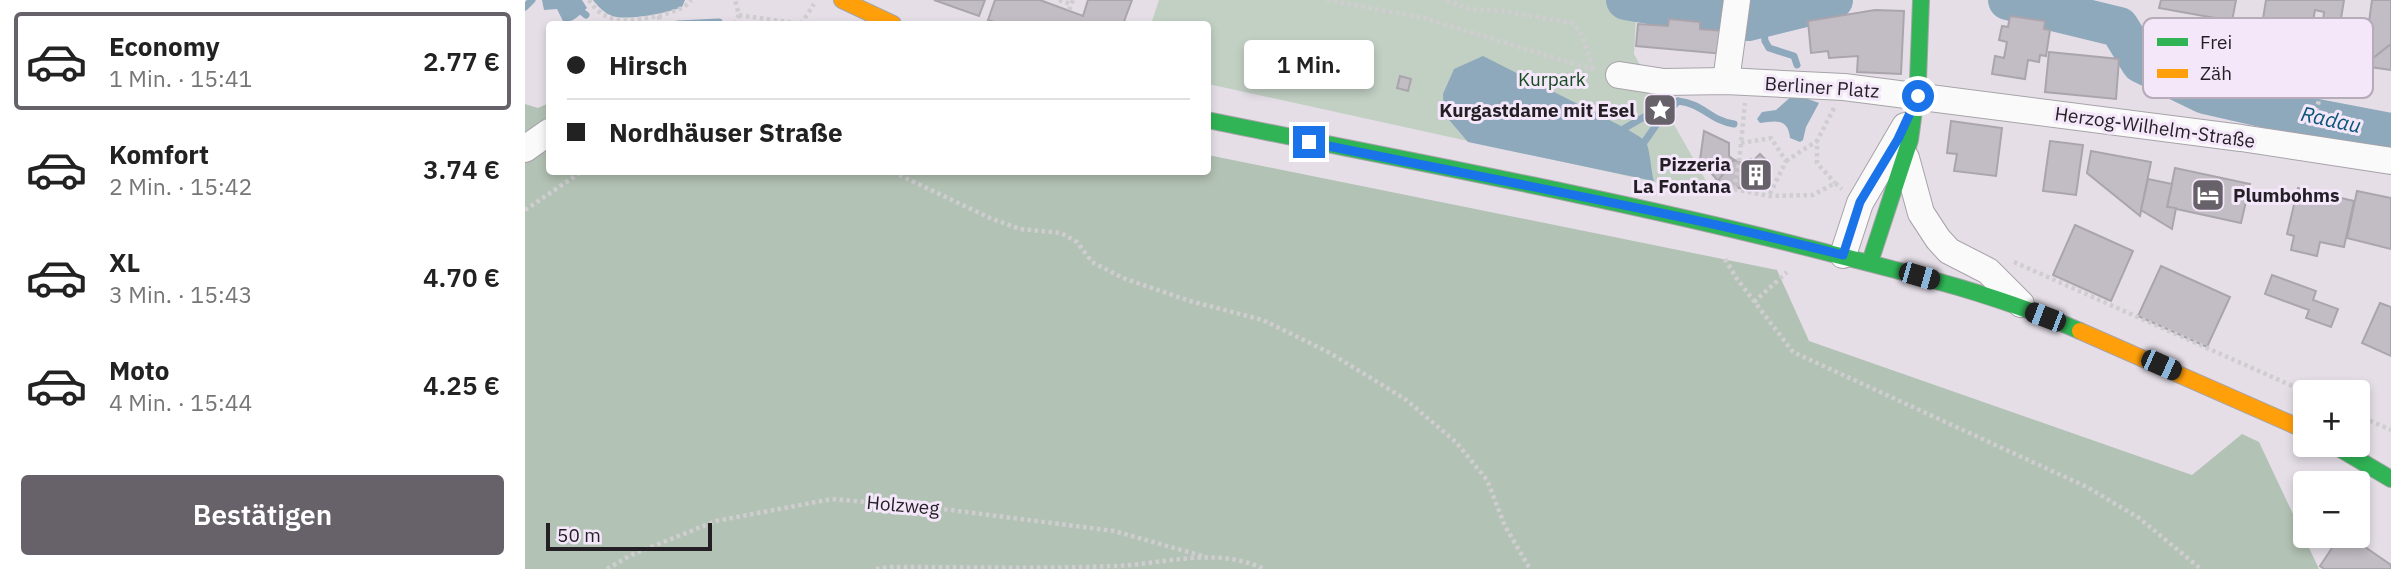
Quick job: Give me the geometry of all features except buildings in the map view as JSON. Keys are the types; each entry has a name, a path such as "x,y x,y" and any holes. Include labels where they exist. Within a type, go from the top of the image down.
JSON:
{"main road":[{"path":"1870,262 1906,159 1918,96 1921,6"},
{"path":"846,10 883,21"},
{"path":"1211,121 1678,216 1870,262 2028,310 2293,425"},
{"path":"2361,457 2388,469"}],"street":[{"path":"1737,0 1733,31 1737,82"},
{"name":"Berliner Platz","path":"1619,75 1664,82 1844,87 1918,96"},
{"path":"1843,255 1860,202 1898,139 1918,96"},
{"name":"Herzog-Wilhelm-Straße","path":"1918,96 2241,138 2391,161"},
{"path":"525,149 546,134"},
{"path":"1906,159 1921,212 1938,239 1949,251 1988,271 2028,310"}],"path":[{"path":"589,0 600,12 620,20 659,17 684,8 691,0"},
{"path":"735,0 739,15 736,21"},
{"path":"803,21 817,0"},
{"path":"1059,0 1072,2 1069,10"},
{"path":"1327,0 1423,18 1593,70 1619,75"},
{"path":"1447,0 1469,9 1502,11 1572,23 1580,32 1593,70"},
{"path":"739,15 780,21"},
{"path":"659,17 660,21"},
{"path":"1734,189 1741,143 1737,82"},
{"path":"1844,87 1817,141 1817,163 1835,183 1860,202"},
{"path":"2312,131 2319,98"},
{"path":"1741,143 1771,138 1786,161"},
{"path":"1769,196 1786,161 1817,141"},
{"path":"525,210 577,175"},
{"path":"899,175 990,218 1020,229 1061,233 1077,242 1092,262 1123,278 1263,320 1330,354 1405,399 1457,442 1487,480 1505,526 1529,569"},
{"path":"1693,181 1769,196 1813,195 1835,183"},
{"path":"1724,256 1737,279 1793,352 2087,487 2139,518 2201,569"},
{"path":"2005,258 2293,386"},
{"path":"2370,421 2391,430"},
{"name":"Holzweg","path":"607,569 631,555 716,521 832,499 935,508 1114,531 1206,556"},
{"path":"876,569 1118,566 1206,556 1234,559 1263,569"}],"green space":[{"name":"Kurpark","path":"1159,0 1637,0 1634,54 1714,195 1211,85 1211,21 1152,21"},
{"path":"525,104 538,108 546,104 546,175 1211,175 1211,156 1777,270 1809,341 2192,475 2242,434 2259,442 2293,514 2293,548 2309,548 2319,569 525,569"}],"water":[{"path":"542,0 582,0 587,8 570,21 563,21 557,9 544,10"},
{"path":"593,0 685,0 682,7 625,18 607,14"},
{"path":"1483,56 1641,137 1648,148 1654,181 1468,142 1444,114 1443,94 1454,69"},
{"path":"1794,94 1819,103 1800,142 1790,138 1784,124 1760,123 1757,119 1762,112 1776,110"}],"waterway":[{"path":"525,7 532,0"},
{"name":"Radau","path":"1626,0 1748,21 1833,0"},
{"name":"Radau","path":"2008,0 2119,27 2143,64"},
{"path":"582,12 586,15"},
{"path":"1762,18 1765,41 1769,48 1794,56 1797,65"},
{"name":"Radau","path":"2223,98 2391,133"},
{"path":"1625,128 1670,102 1678,101"},
{"path":"1645,141 1678,101 1694,105 1718,119 1734,124"}],"traffic: fast":[{"path":"1870,262 1910,140 1918,81 1921,0"},
{"path":"1211,121 1503,179 1724,227 1940,282 2011,304 2080,331"},
{"path":"2354,457 2391,479"}],"traffic: slow":[{"path":"842,0 887,21"},
{"path":"2080,331 2293,425"}],"place":[{"name":"Kurgastdame mit Esel","path":"1660,110"},
{"name":"Pizzeria La Fontana","path":"1756,175"},
{"name":"Plumbohms","path":"2208,195"}],"route":[{"path":"1309,142 1557,191 1843,255 1860,202 1898,139 1918,96"}]}
